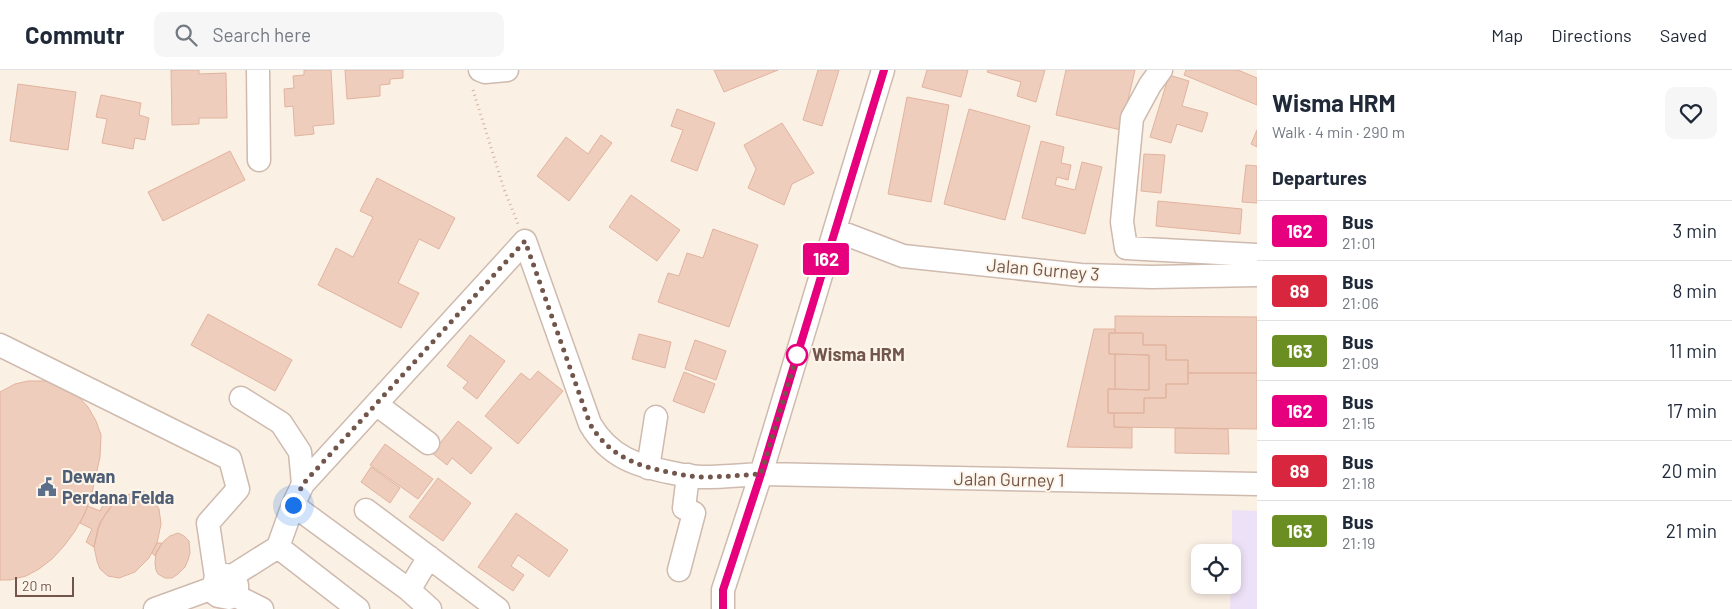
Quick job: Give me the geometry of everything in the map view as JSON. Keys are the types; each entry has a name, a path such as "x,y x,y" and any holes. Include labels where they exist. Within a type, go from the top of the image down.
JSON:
{"street":[{"path":"258,70 259,160"},
{"path":"476,79 485,72 508,70"},
{"path":"723,609 723,590 761,474 884,70"},
{"path":"1161,70 1150,84 1132,118 1122,222 1126,248 1257,255"},
{"name":"Jalan Gurney 3","path":"835,230 903,256 1071,274 1152,277 1257,275"},
{"path":"155,609 224,584 278,547 293,505 303,484 525,241"},
{"name":"Jalan Gurney 1","path":"525,241 590,424 597,436 609,449 626,459 648,468 702,477 761,474 1257,484"},
{"path":"0,345 230,459 238,489 208,523 224,584 262,609"},
{"path":"241,398 280,423 300,452 303,484"},
{"path":"376,404 428,443"},
{"path":"648,468 656,417"},
{"path":"679,570 694,512 684,508 688,476"},
{"path":"293,505 409,590 430,609"},
{"path":"366,510 498,609"},
{"path":"278,547 358,609"},
{"path":"409,590 429,557"}],"path":[{"path":"476,79 504,189 525,241"}],"shaded area":[{"path":"1232,510 1257,511 1257,609 1230,609 1231,594 1241,594 1241,544 1232,544"}],"building":[{"path":"171,70 199,70 199,74 226,73 227,118 199,118 199,124 172,125"},
{"path":"304,70 331,70 334,124 313,126 314,134 295,136 293,106 285,107 284,89 294,88 293,76 304,75"},
{"path":"345,70 403,70 403,78 390,79 390,84 380,85 380,96 347,99"},
{"path":"714,70 778,70 724,92"},
{"path":"818,70 839,70 822,126 803,120"},
{"path":"927,70 968,70 961,97 922,87"},
{"path":"988,70 1045,70 1036,102 1017,96 1021,82 987,72"},
{"path":"1066,70 1135,70 1121,130 1056,115"},
{"path":"1186,70 1238,70 1257,78 1257,105 1184,75"},
{"path":"1169,75 1189,81 1182,106 1208,113 1202,132 1177,124 1171,143 1150,137"},
{"path":"18,84 76,92 68,150 10,141"},
{"path":"101,95 141,103 139,115 149,118 145,140 135,138 133,149 102,143 107,119 96,117"},
{"path":"907,97 949,105 931,202 888,194"},
{"path":"677,109 715,123 697,171 671,161 683,130 671,126"},
{"path":"969,109 1030,126 1005,220 944,204"},
{"path":"782,123 814,173 792,184 784,205 748,188 756,169 744,145"},
{"path":"1257,130 1257,147 1251,144"},
{"path":"601,135 612,143 569,201 537,176 566,137 588,154"},
{"path":"1041,141 1064,147 1061,163 1071,165 1068,180 1057,177 1055,185 1075,190 1082,162 1102,167 1085,234 1022,218"},
{"path":"230,151 245,180 163,221 148,192"},
{"path":"1144,154 1165,155 1161,193 1141,191"},
{"path":"1246,165 1257,166 1257,203 1242,202"},
{"path":"377,178 455,218 439,249 419,239 398,283 419,293 401,328 318,285 336,248 353,257 373,217 360,211"},
{"path":"631,195 680,230 657,261 609,227"},
{"path":"1158,201 1242,209 1240,234 1156,226"},
{"path":"713,229 758,245 729,327 658,302 668,273 679,276 687,253 703,258"},
{"path":"208,314 292,360 275,391 191,345"},
{"path":"1115,316 1257,317 1257,373 1188,373 1188,360 1166,360 1166,345 1143,345 1143,333 1115,333"},
{"path":"1094,329 1115,329 1115,333 1109,333 1109,354 1115,354 1115,389 1108,389 1108,413 1114,413 1114,427 1132,428 1132,448 1067,447"},
{"path":"1109,333 1143,333 1143,345 1166,345 1166,360 1188,360 1188,384 1166,384 1166,398 1144,398 1144,413 1108,413 1108,389 1149,390 1149,355 1109,354"},
{"path":"639,334 671,342 665,368 632,359"},
{"path":"470,335 505,361 477,399 463,388 468,382 447,366"},
{"path":"695,340 726,351 716,380 685,369"},
{"path":"1115,354 1149,355 1149,390 1115,389"},
{"path":"538,371 563,391 518,444 485,416 521,373 530,380"},
{"path":"684,372 715,384 704,413 673,401"},
{"path":"1188,373 1257,373 1257,429 1114,427 1114,413 1144,413 1144,398 1166,398 1166,384 1188,384"},
{"name":"Dewan Perdana Felda","path":"28,381 45,381 61,386 76,394 88,407 96,421 101,435 100,457 91,497 84,515 64,546 52,559 26,576 10,580 0,580 0,392 15,384"},
{"path":"458,421 492,448 471,474 452,458 447,465 432,453"},
{"path":"1175,428 1228,429 1229,454 1175,453"},
{"path":"385,444 433,479 418,499 370,465"},
{"path":"371,467 400,488 390,503 361,482"},
{"path":"438,478 471,503 443,541 409,517"},
{"path":"141,491 152,497 159,509 161,524 157,543 149,558 135,572 119,578 108,576 100,569 94,547 98,528 114,503 127,495"},
{"path":"106,499 114,503 100,522 94,547 86,542 92,529 80,523 88,506 100,511"},
{"path":"516,513 568,550 549,577 518,555 511,566 524,575 513,591 478,567"},
{"path":"178,533 189,541 190,553 188,560 185,567 178,574 172,578 165,578 158,574 156,570 156,552 164,541"},
{"path":"157,543 162,543 155,556 152,553"}],"bus line":[{"name":"162","path":"723,609 723,590 761,474 884,70"}],"place":[{"name":"Wisma HRM","path":"797,355"},
{"name":"Dewan Perdana Felda","path":"47,487"}],"route":[{"path":"293,505 303,484 525,241 590,424 597,436 609,449 626,459 648,468 688,476 761,474 797,355"}]}
